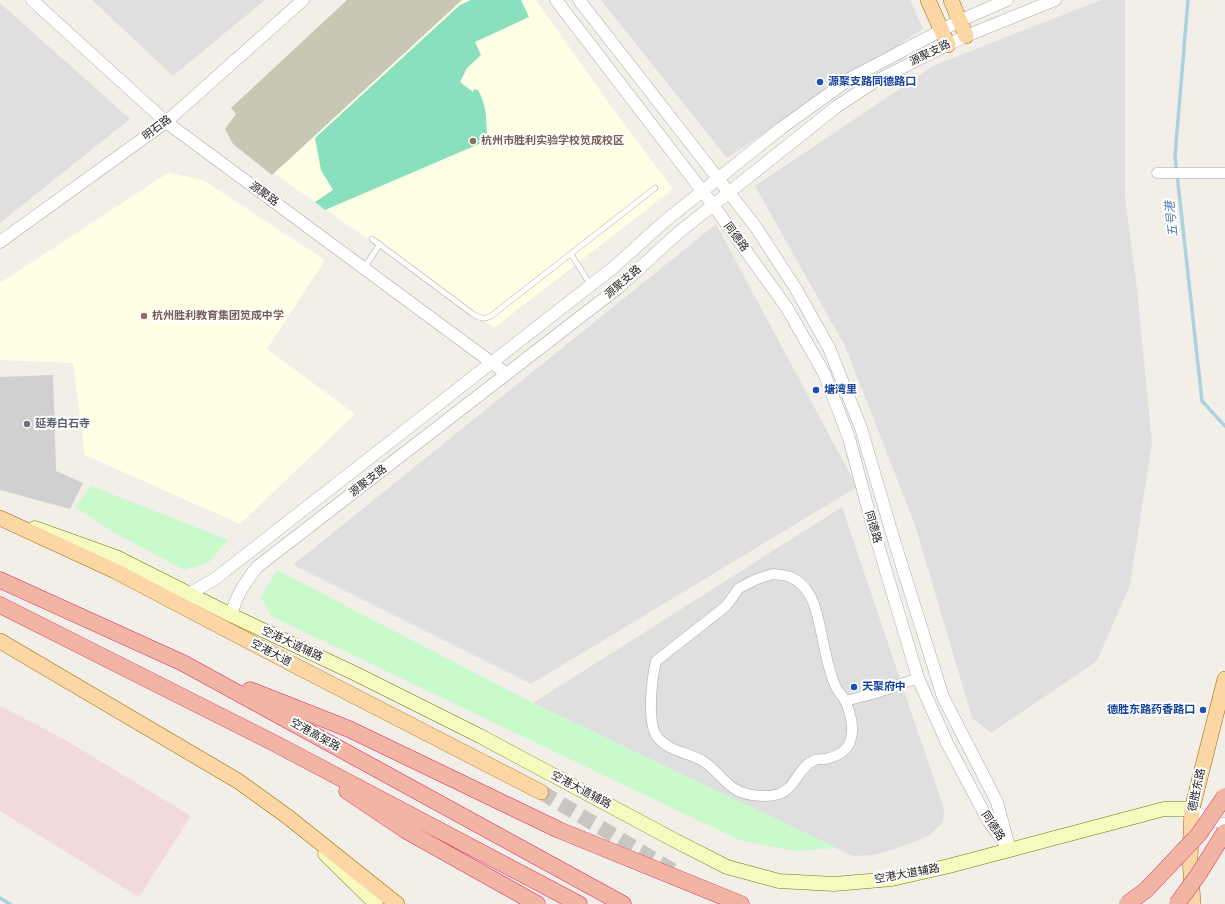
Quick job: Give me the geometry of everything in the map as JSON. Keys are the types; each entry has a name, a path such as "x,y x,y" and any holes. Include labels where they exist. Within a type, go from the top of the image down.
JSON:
{"highway":[{"name":"空港高架路","path":"0,581 183,663 623,904"},
{"path":"0,605 274,743 579,904"},
{"path":"183,663 349,729 559,830 741,904"},
{"path":"274,743 405,830 537,904"},
{"path":"1127,904 1146,890 1199,834 1225,796"},
{"path":"1177,904 1198,875 1225,832"}],"main road":[{"path":"928,0 948,45"},
{"path":"951,0 966,36"},
{"name":"空港大道辅路","path":"1,518 43,530 116,557 231,615 356,674 480,736 727,867 779,881 834,884 892,879 949,866 1164,809 1192,808"},
{"name":"空港大道","path":"1,518 115,571 541,792"},
{"path":"0,641 238,781 288,817 397,904"},
{"name":"德胜东路","path":"1193,904 1190,858 1192,808 1225,680"},
{"path":"288,817 376,904"}],"street":[{"name":"源聚路","path":"32,0 166,122 507,374"},
{"name":"明石路","path":"0,242 166,122 303,0"},
{"name":"同德路","path":"556,0 713,205 787,308 824,373 849,438 874,531 918,678 947,743 989,822 1010,850"},
{"name":"同德路","path":"580,0 755,226 796,288 829,348 861,428 893,538 943,697 996,802 1010,850"},
{"name":"源聚支路","path":"189,594 216,578 590,284 614,267 665,221 780,129 851,78 959,21 1007,0"},
{"name":"源聚支路","path":"231,615 235,601 243,584 257,567 619,287 678,233 836,107 874,82 966,36 1055,0"},
{"path":"1158,173 1225,173"},
{"path":"773,574 790,577 804,586 815,607 829,668 835,686 845,701 850,717 852,733 847,748 841,754 813,761 804,769 790,787 779,794 764,796 748,794 735,789 716,770 703,761 669,746 658,738 653,728 651,694 656,661 726,606 739,588 757,579 773,574"},
{"path":"845,701 876,693 918,678"},
{"path":"1192,808 1216,822 1225,823"}],"lane":[{"path":"372,239 473,314 483,319 492,316 655,188"},
{"path":"364,268 380,244"},
{"path":"571,254 590,284"}],"shaded area":[{"path":"92,0 265,0 173,76"},
{"path":"347,0 462,0 272,175 233,144 225,129 236,114 231,108"},
{"name":"杭州市胜利实验学校笕成校区","path":"462,0 536,0 613,109 673,189 494,328 274,173"},
{"path":"601,0 910,0 923,29 727,158"},
{"path":"1101,0 1125,0 1125,197 1137,289 1152,443 1130,585 1097,661 991,733 972,718 915,525 845,346 755,186 935,65"},
{"path":"0,3 130,119 0,223"},
{"name":"杭州胜利教育集团笕成中学","path":"168,173 203,180 325,260 267,349 355,414 240,524 85,455 73,363 0,360 0,283"},
{"path":"716,224 857,487 531,684 293,565"},
{"name":"延寿白石寺","path":"53,375 56,471 83,483 70,509 0,490 0,377"},
{"path":"842,507 944,809 943,822 929,836 898,848 874,855 853,856 533,703"},
{"path":"0,706 62,738 191,816 139,897 0,811"}],"green space":[{"path":"471,0 521,0 529,17 475,42 481,55 467,68 460,82 473,92 474,89 478,90 481,96 486,112 487,136 479,144 325,210 315,202 333,190 321,170 315,138 460,5"},
{"path":"91,486 228,540 208,563 184,570 113,532 75,507"},
{"path":"277,570 533,703 837,848 794,851 739,840 271,616 261,598"}],"waterway":[{"name":"五号港","path":"1188,0 1175,156 1202,401 1225,426"},
{"path":"0,898 10,904"}],"tunnel":[{"path":"541,792 675,872"}],"place":[{"name":"源聚支路同德路口","path":"820,82"},
{"name":"杭州市胜利实验学校笕成校区","path":"473,141"},
{"name":"杭州胜利教育集团笕成中学","path":"144,316"},
{"name":"塘湾里","path":"816,390"},
{"name":"延寿白石寺","path":"27,424"},
{"name":"天聚府中","path":"854,687"},
{"name":"德胜东路药香路口","path":"1203,710"}]}
